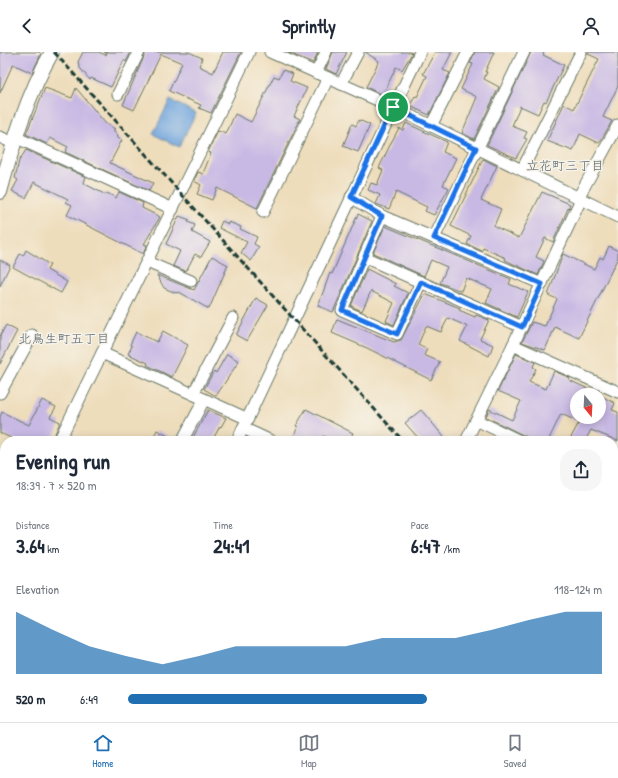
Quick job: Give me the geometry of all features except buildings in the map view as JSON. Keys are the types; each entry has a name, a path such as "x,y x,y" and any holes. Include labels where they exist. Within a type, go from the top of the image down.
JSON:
{"street":[{"path":"0,192 14,140 28,102 52,52"},
{"path":"118,94 139,52"},
{"path":"61,436 249,52"},
{"path":"270,52 393,107 618,217"},
{"path":"316,72 326,52"},
{"path":"341,84 358,52"},
{"path":"239,436 420,52"},
{"path":"431,126 468,52"},
{"path":"434,238 476,148 524,52"},
{"path":"522,170 581,52"},
{"path":"263,212 328,78"},
{"path":"468,436 522,327 580,198 618,125"},
{"path":"0,137 14,140 173,209"},
{"path":"351,197 382,216 542,284"},
{"path":"382,216 342,310 397,334 421,282"},
{"path":"364,257 522,327"},
{"path":"147,262 191,281"},
{"path":"193,394 233,318"},
{"path":"0,393 32,335"},
{"path":"513,345 618,392"},
{"path":"102,354 193,394 263,436"},
{"path":"185,436 204,400"},
{"path":"476,420 510,436"}],"water":[{"path":"170,100 196,113 179,147 153,134"}],"railway":[{"path":"54,52 399,436"}],"district":[{"name":"立花町三丁目","path":"565,165"},
{"name":"北鳥生町五丁目","path":"64,338"}],"route":[{"path":"393,107 476,148 434,238 542,284 522,327 421,282 397,334 342,310 382,216 351,197 393,107"}]}
